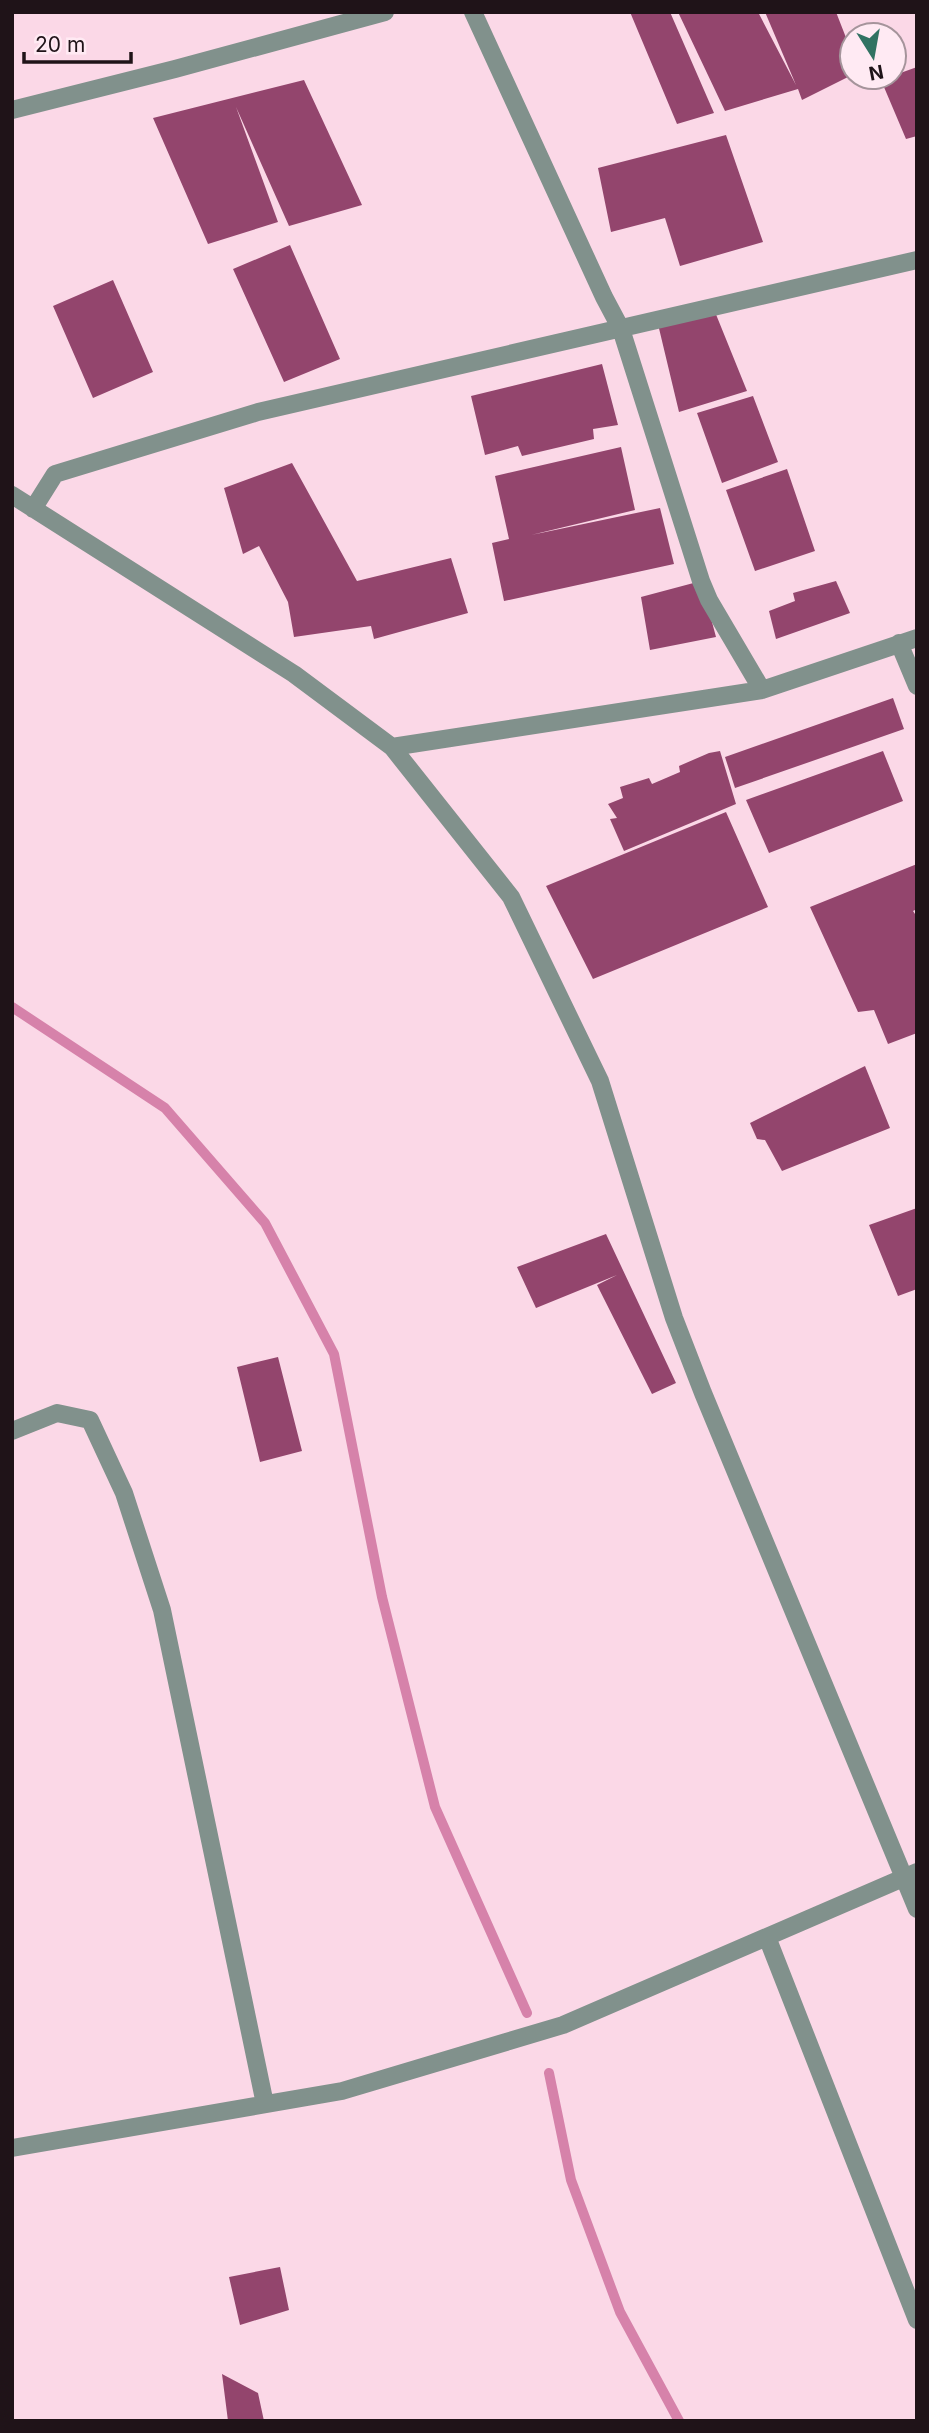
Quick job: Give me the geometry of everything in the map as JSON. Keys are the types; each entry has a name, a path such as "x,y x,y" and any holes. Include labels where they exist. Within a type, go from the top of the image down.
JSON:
{"street":[{"path":"12,110 385,12"},
{"path":"473,12 621,329 709,600 762,690"},
{"path":"33,509 55,474 258,412 917,260"},
{"path":"12,495 294,674 392,747 511,897 600,1081 674,1318 703,1394 911,1874 917,1909"},
{"path":"392,747 762,690 917,638"},
{"path":"899,643 917,687"},
{"path":"12,1431 57,1413 90,1420 124,1493 162,1611 265,2104"},
{"path":"12,2148 342,2091 563,2025 911,1874"},
{"path":"767,1937 917,2320"}],"building":[{"path":"630,12 670,12 714,113 677,124"},
{"path":"678,12 758,12 796,85 765,12 836,12 840,21 838,82 802,100 798,89 725,111"},
{"path":"917,67 917,136 906,139 886,91 908,91 908,70"},
{"path":"304,80 362,205 289,226 236,107 278,222 208,244 153,118"},
{"path":"726,135 763,242 680,266 665,218 611,232 598,168"},
{"path":"290,245 340,359 284,382 233,269"},
{"path":"113,280 153,372 93,398 53,306"},
{"path":"713,307 747,391 679,412 657,320"},
{"path":"602,364 618,425 593,429 594,439 522,456 518,446 485,455 471,396"},
{"path":"753,396 778,462 722,483 697,413"},
{"path":"621,447 635,510 531,535 660,508 674,564 504,601 492,543 509,539 495,476"},
{"path":"292,463 357,581 451,558 468,613 374,639 371,626 294,637 288,602 259,546 243,554 224,488"},
{"path":"787,469 815,551 755,571 726,490"},
{"path":"701,581 716,637 650,650 641,597"},
{"path":"836,581 850,613 776,639 769,611 795,601 793,593"},
{"path":"893,698 904,729 735,788 725,757"},
{"path":"720,751 736,804 624,851 610,819 617,818 608,804 623,798 620,787 649,778 652,784 680,772 679,766"},
{"path":"883,751 903,801 769,853 746,800"},
{"path":"726,812 768,907 593,979 546,886"},
{"path":"917,864 917,909 913,911 917,917 917,1033 888,1044 874,1010 858,1012 810,907"},
{"path":"865,1066 890,1128 782,1171 765,1140 757,1139 750,1123"},
{"path":"917,1208 917,1289 898,1296 869,1225"},
{"path":"606,1234 676,1383 652,1394 597,1285 617,1275 536,1308 517,1267"},
{"path":"278,1357 302,1451 260,1462 237,1367"},
{"path":"280,2267 289,2310 240,2325 229,2277"},
{"path":"222,2374 258,2393 264,2421 228,2421"}],"waterway":[{"path":"12,1007 165,1108 265,1223 334,1354 382,1597 435,1807 527,2013"},
{"path":"549,2073 571,2180 620,2312 679,2421"}]}
